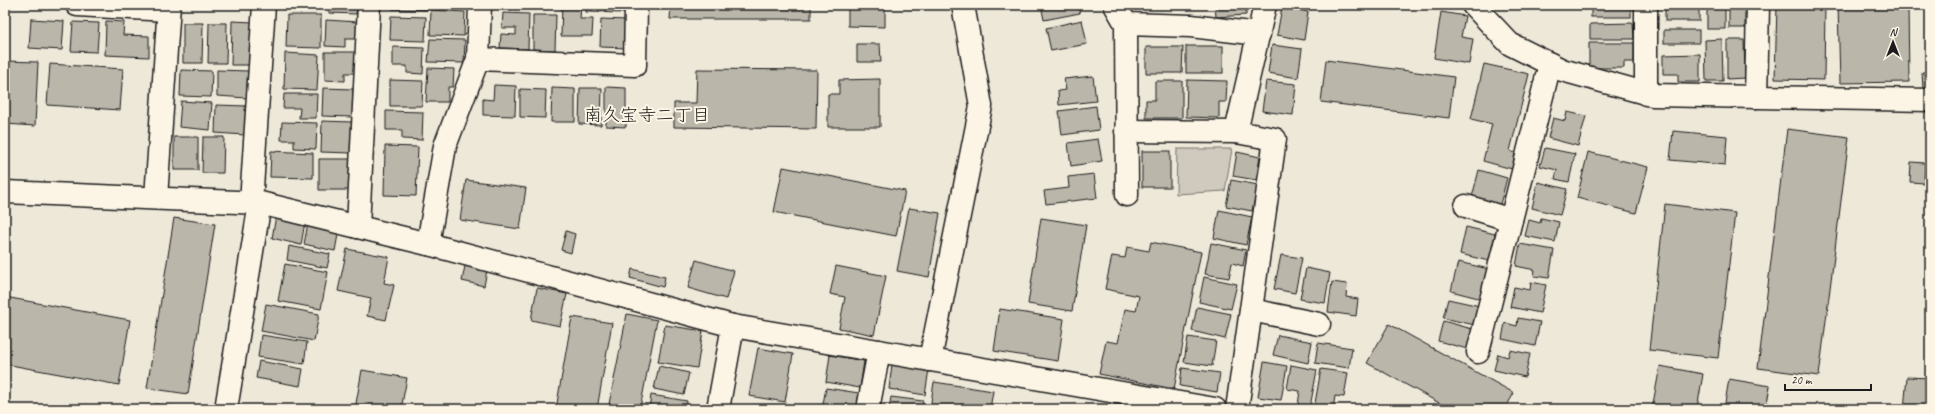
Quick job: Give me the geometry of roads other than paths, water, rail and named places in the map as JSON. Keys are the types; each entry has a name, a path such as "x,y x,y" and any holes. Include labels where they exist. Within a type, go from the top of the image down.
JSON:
{"street":[{"path":"77,5 169,7 156,198"},
{"path":"226,409 256,203 264,5"},
{"path":"358,227 369,5"},
{"path":"428,244 445,146 478,59 480,5"},
{"path":"478,59 634,65 636,5"},
{"path":"930,360 981,106 963,5"},
{"path":"1115,5 1126,24 1127,195"},
{"path":"1236,132 1265,5"},
{"path":"1473,5 1473,7 1510,44 1562,70 1646,94 1930,100"},
{"path":"1646,5 1646,94"},
{"path":"1756,97 1758,5"},
{"path":"1126,24 1191,26 1259,34"},
{"path":"1478,352 1550,64"},
{"path":"1126,131 1236,132 1275,139 1237,409"},
{"path":"5,192 256,203 428,244 733,326 1215,409"},
{"path":"1466,206 1511,220"},
{"path":"1251,310 1319,324"},
{"path":"718,409 733,326"},
{"path":"868,409 879,351"}],"district":[{"name":"南久宝寺二丁目","path":"647,115"}]}
